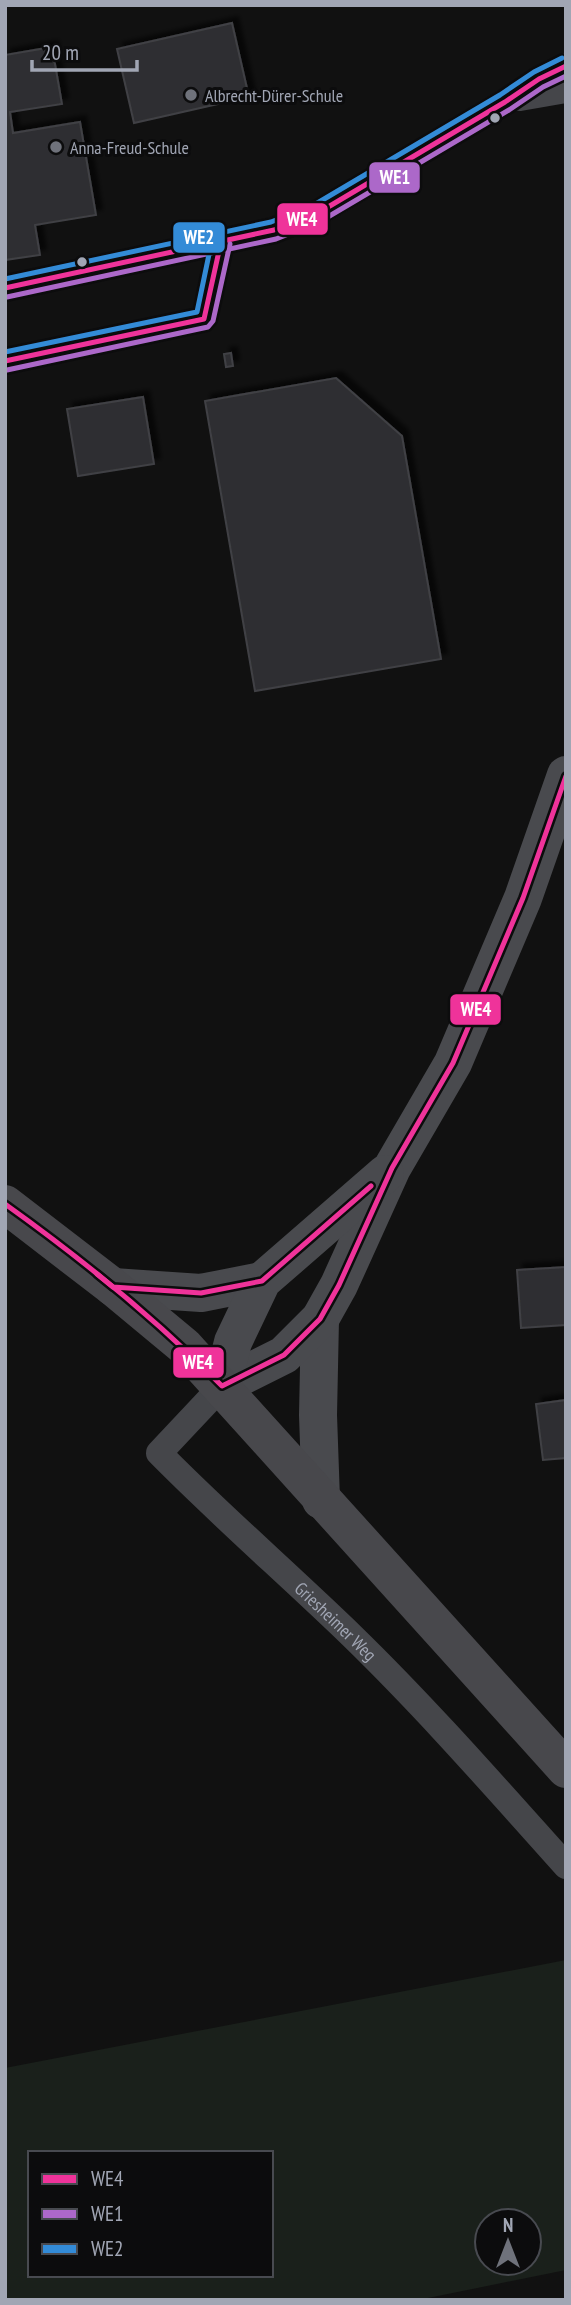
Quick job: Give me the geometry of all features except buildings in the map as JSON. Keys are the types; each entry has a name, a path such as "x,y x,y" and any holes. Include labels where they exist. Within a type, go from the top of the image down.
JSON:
{"main road":[{"path":"222,1386 284,1355 320,1320 340,1285 392,1168 453,1063 523,898 566,775"},
{"path":"222,1386 233,1342 262,1281 392,1168"},
{"path":"5,1204 184,1346 566,1769"},
{"path":"113,1287 201,1293 262,1281"},
{"path":"320,1320 318,1415 321,1500"}],"street":[{"path":"5,288 274,230 318,213 539,79 566,66"},
{"path":"505,102 566,90"},
{"name":"Griesheimer Weg","path":"222,1386 159,1453 214,1509 253,1542 389,1674 445,1731 566,1866"}],"lane":[{"path":"5,360 204,319 222,242"}],"shaded area":[{"path":"566,1960 566,2270 543,2275 543,2207 473,2207 473,2277 531,2277 418,2300 5,2300 5,2068"}],"transit line":[{"name":"WE2","path":"5,279 271,222 314,205 534,72 562,58"},
{"name":"WE4","path":"5,288 274,230 318,213 539,79 566,66"},
{"name":"WE1","path":"7,297 276,239 321,221 509,110 543,87 566,76"},
{"name":"WE2","path":"5,352 197,312 212,240"},
{"name":"WE4","path":"5,361 204,319 221,242"},
{"name":"WE1","path":"7,370 208,327 213,321 230,244"},
{"name":"WE4","path":"5,1204 117,1290 222,1386 284,1355 320,1319 339,1285 392,1168 453,1063 523,898 566,776"},
{"name":"WE4","path":"97,1274 113,1287 201,1293 262,1281 371,1186"}],"place":[{"name":"Albrecht-Dürer-Schule","path":"191,95"},
{"name":"Anna-Freud-Schule","path":"56,147"}]}
